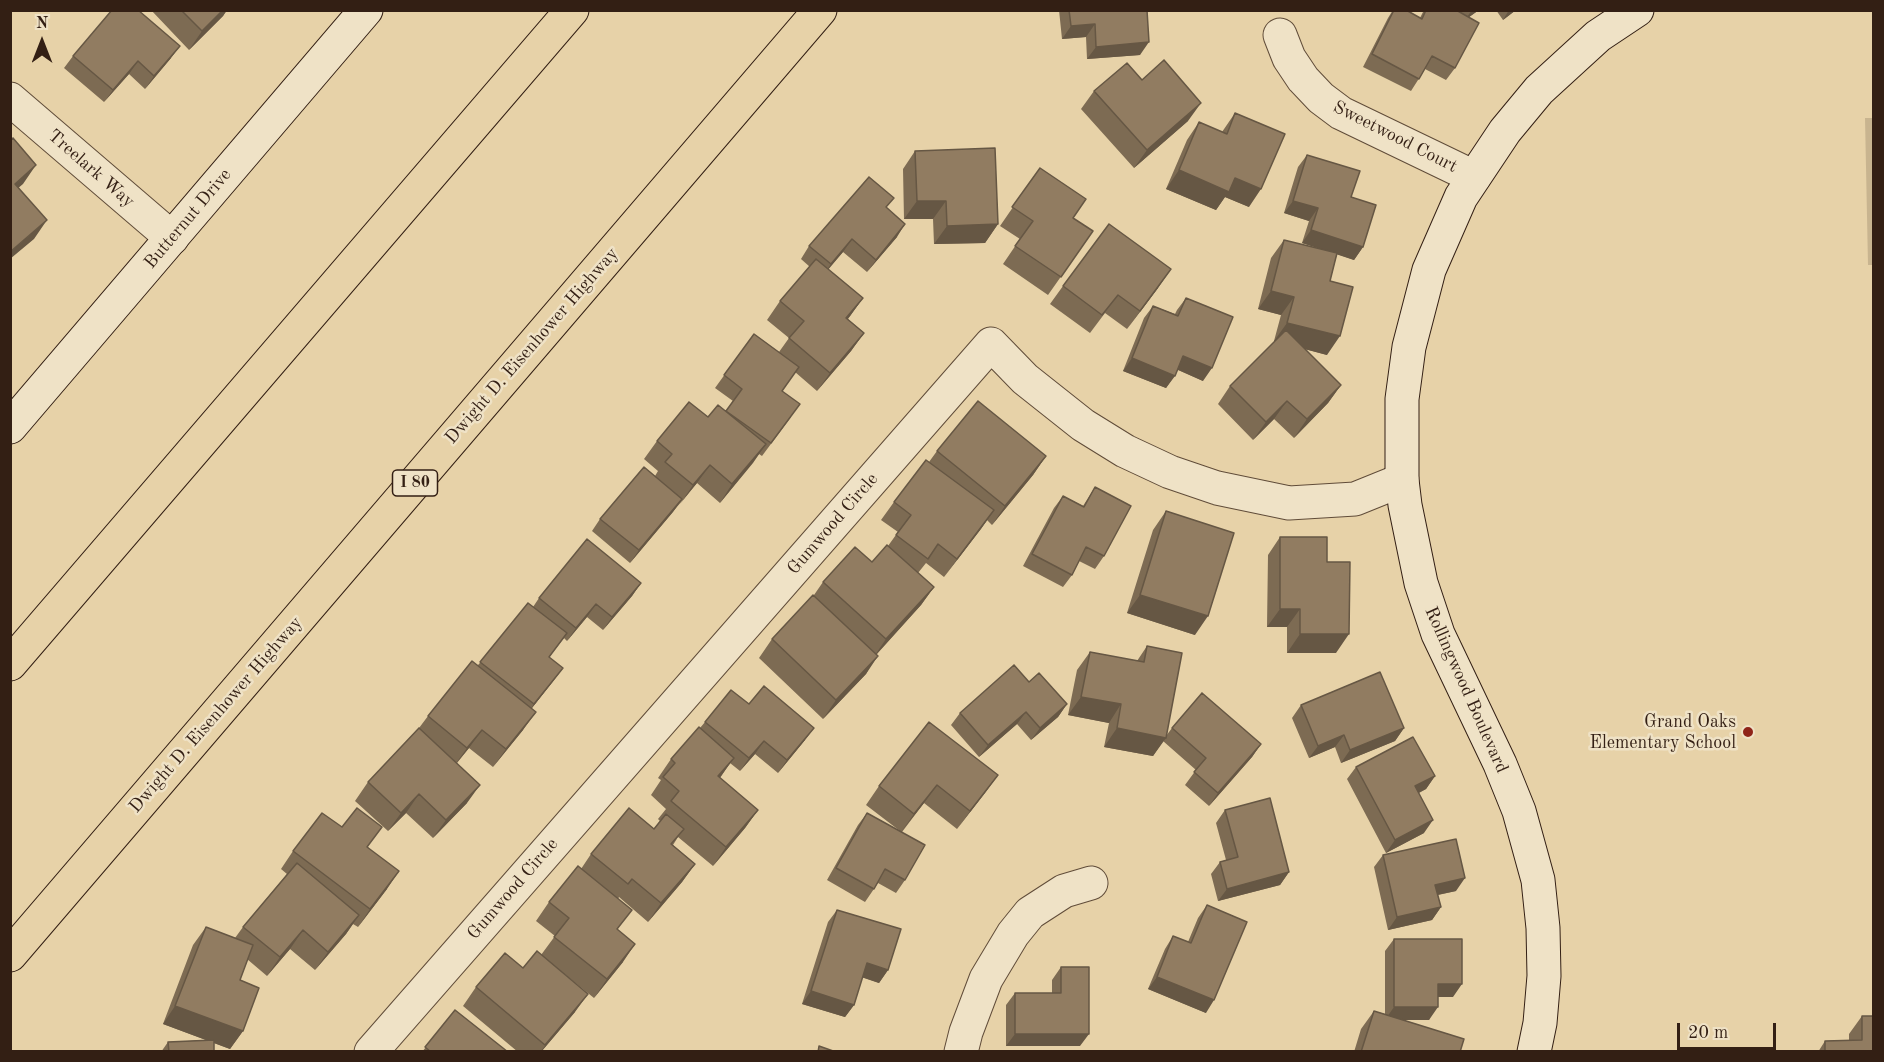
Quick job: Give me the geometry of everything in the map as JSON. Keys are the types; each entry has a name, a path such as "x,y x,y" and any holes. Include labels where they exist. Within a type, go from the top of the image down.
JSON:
{"highway":[{"path":"10,664 572,10"},
{"name":"Dwight D. Eisenhower Highway","path":"10,955 820,10"}],"street":[{"name":"Butternut Drive","path":"10,427 366,10"},
{"name":"Rollingwood Boulevard","path":"1534,1052 1540,1023 1544,976 1543,928 1538,880 1519,811 1500,764 1438,634 1420,583 1402,480 1402,399 1409,346 1429,270 1461,197 1473,177 1505,131 1539,90 1598,36 1637,10"},
{"name":"Sweetwood Court","path":"1280,35 1289,58 1303,79 1321,98 1341,113 1473,177"},
{"name":"Treelark Way","path":"10,99 172,238"},
{"name":"Gumwood Circle","path":"371,1052 991,344 1025,380 1083,425 1125,451 1170,472 1217,488 1289,503 1355,499 1402,480"},
{"path":"962,1052 966,1032 986,979 1012,934 1030,913 1064,891 1091,883"}],"shaded area":[{"path":"1865,118 1873,118 1873,265 1868,265"}],"building":[{"path":"112,10 138,10 180,46 154,76 138,61 113,90 73,56"},
{"path":"181,10 223,10 202,31"},
{"path":"1069,10 1147,10 1149,42 1096,47 1095,24 1071,26"},
{"path":"1394,10 1406,10 1422,19 1426,10 1456,10 1479,23 1455,68 1432,56 1419,79 1372,54"},
{"path":"1164,60 1201,103 1147,150 1094,91 1127,63 1142,80"},
{"path":"1235,113 1285,134 1261,189 1235,178 1229,192 1179,170 1199,122 1227,134"},
{"path":"13,138 36,165 15,184 47,220 10,252 10,141"},
{"path":"995,148 998,224 947,226 946,201 917,201 915,151"},
{"path":"1307,155 1360,171 1351,197 1376,205 1363,247 1311,230 1318,208 1293,201"},
{"path":"1040,168 1086,199 1073,218 1093,231 1061,277 1015,246 1033,221 1012,207"},
{"path":"869,177 894,198 886,207 905,224 876,260 852,239 831,264 809,246"},
{"path":"1109,224 1171,269 1140,311 1118,295 1102,315 1063,286"},
{"path":"1284,240 1337,253 1330,281 1353,287 1340,336 1287,323 1294,297 1271,291"},
{"path":"816,259 863,298 846,318 864,333 830,373 789,338 804,321 780,301"},
{"path":"1186,298 1233,317 1212,368 1183,356 1175,376 1132,358 1153,306 1178,316"},
{"path":"1286,330 1341,385 1307,419 1287,401 1266,422 1230,386"},
{"path":"754,334 799,367 782,391 800,404 771,443 726,411 742,389 724,375"},
{"path":"978,401 1046,456 1005,506 937,451"},
{"path":"689,402 708,417 718,405 766,444 732,484 710,465 693,485 665,462 672,454 657,441"},
{"path":"926,460 994,510 957,559 938,544 928,559 896,535 911,515 894,502"},
{"path":"644,467 682,499 639,550 600,519"},
{"path":"1095,487 1131,506 1104,556 1086,547 1072,575 1032,554 1063,496 1084,507"},
{"path":"1166,511 1234,533 1208,616 1140,595"},
{"path":"1280,537 1327,537 1327,562 1350,562 1349,634 1300,634 1300,609 1280,609"},
{"path":"587,539 641,583 612,617 596,604 576,628 539,598"},
{"path":"887,545 934,587 886,639 823,582 855,547 872,562"},
{"path":"813,595 878,656 836,700 772,639"},
{"path":"528,603 567,633 549,657 563,668 534,704 480,662"},
{"path":"1147,646 1182,653 1166,738 1117,728 1121,704 1081,697 1090,652 1144,662"},
{"path":"472,661 536,712 506,749 482,730 467,748 428,716"},
{"path":"1014,665 1029,682 1039,673 1067,704 1040,728 1026,712 988,745 960,713"},
{"path":"1380,672 1404,728 1350,750 1344,735 1318,746 1301,705"},
{"path":"764,686 814,728 787,760 764,741 749,758 705,722 731,690 749,704"},
{"path":"1202,693 1261,744 1218,793 1194,772 1206,758 1172,728"},
{"path":"929,722 998,775 970,811 937,785 914,814 879,786"},
{"path":"699,727 734,758 718,776 758,810 726,847 671,801 679,791 663,777 675,763 671,759"},
{"path":"419,728 480,785 446,820 419,794 401,813 368,782"},
{"path":"1413,737 1435,776 1415,786 1433,820 1395,840 1356,767"},
{"path":"1270,798 1289,872 1227,889 1220,862 1238,857 1225,810"},
{"path":"357,808 382,827 367,847 399,871 370,909 293,851 322,813 342,827"},
{"path":"629,808 654,829 666,814 684,829 671,844 695,864 661,903 632,879 628,884 591,854"},
{"path":"867,813 925,845 905,880 885,869 874,889 836,868"},
{"path":"1456,839 1465,878 1435,885 1441,907 1397,917 1383,855"},
{"path":"297,863 359,915 328,952 303,930 280,957 243,927"},
{"path":"578,866 632,910 617,929 635,944 607,979 554,937 569,918 549,902"},
{"path":"1207,905 1247,922 1214,1000 1157,977 1173,936 1191,943"},
{"path":"837,910 901,929 888,970 867,963 854,1005 811,991"},
{"path":"206,927 253,945 240,980 259,988 243,1031 175,1006"},
{"path":"1394,939 1462,939 1462,984 1438,984 1438,1007 1394,1007"},
{"path":"537,951 588,994 545,1045 476,987 505,953 523,968"},
{"path":"1061,967 1089,967 1089,1034 1015,1034 1015,993 1061,993"},
{"path":"455,1010 508,1052 431,1052 425,1047"},
{"path":"1374,1011 1464,1039 1460,1052 1361,1052"},
{"path":"1862,1016 1874,1016 1874,1052 1825,1052 1825,1041 1862,1040"},
{"path":"214,1040 214,1052 169,1052 168,1042"},
{"path":"819,1046 836,1052 818,1052"}],"place":[{"name":"Grand Oaks Elementary School","path":"1748,732"}]}
